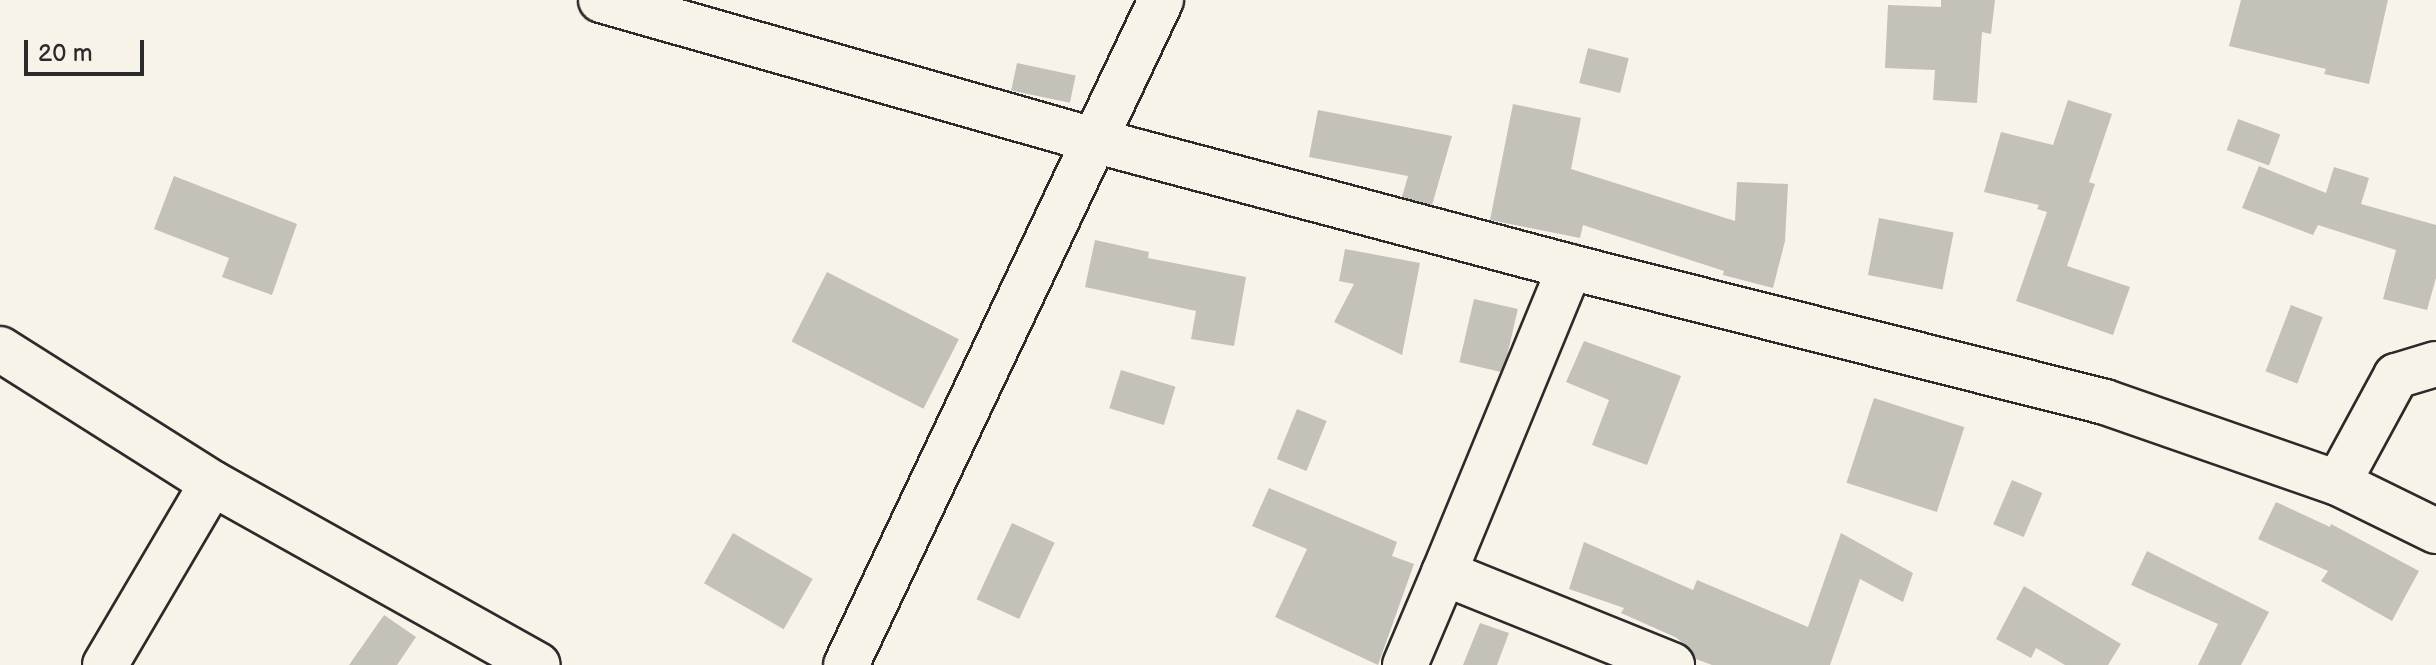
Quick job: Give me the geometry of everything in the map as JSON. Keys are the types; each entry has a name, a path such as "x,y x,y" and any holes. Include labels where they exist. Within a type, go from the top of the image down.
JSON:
{"street":[{"path":"601,0 1093,140 1570,267 2105,402 2338,483 2436,531"},
{"path":"846,665 1161,0"},
{"path":"1405,665 1570,267"},
{"path":"0,349 212,483 538,665"},
{"path":"2338,483 2396,376 2436,364"},
{"path":"105,665 212,483"},
{"path":"1444,573 1672,665"}],"building":[{"path":"1941,0 1995,0 1991,34 1982,32 1977,103 1933,100 1935,70 1885,68 1888,5 1941,7"},
{"path":"2241,0 2388,0 2369,84 2324,74 2326,69 2229,46"},
{"path":"1588,48 1629,58 1620,93 1579,83"},
{"path":"1017,63 1076,75 1070,103 1011,90"},
{"path":"2068,100 2112,114 2089,182 2095,184 2067,266 2130,287 2113,335 2016,301 2047,212 2037,209 2039,205 1984,192 2001,132 2053,145"},
{"path":"1513,104 1581,118 1571,169 1735,221 1737,182 1788,184 1785,241 1773,288 1723,275 1724,271 1583,225 1580,238 1490,220"},
{"path":"1318,110 1452,136 1432,205 1402,197 1408,176 1309,157"},
{"path":"2238,119 2280,134 2269,165 2227,150"},
{"path":"2259,166 2326,193 2334,167 2369,178 2361,204 2436,225 2436,278 2427,310 2383,299 2396,250 2318,225 2313,235 2242,208"},
{"path":"174,176 297,224 272,295 222,277 229,258 154,229"},
{"path":"1879,218 1954,233 1943,289 1868,275"},
{"path":"1095,240 1149,252 1148,258 1246,277 1234,346 1191,339 1196,311 1085,287"},
{"path":"1345,249 1420,263 1402,355 1334,322 1354,284 1339,281"},
{"path":"827,272 959,339 923,409 792,341"},
{"path":"1474,299 1518,309 1503,372 1459,362"},
{"path":"2291,305 2323,317 2297,383 2266,371"},
{"path":"1584,341 1681,376 1647,465 1592,445 1609,400 1566,382"},
{"path":"1121,370 1176,387 1164,425 1109,408"},
{"path":"1874,398 1964,427 1937,512 1846,483"},
{"path":"1297,409 1327,421 1306,471 1277,459"},
{"path":"2012,480 2042,493 2024,537 1993,524"},
{"path":"1269,488 1397,542 1392,556 1414,564 1378,665 1275,617 1307,549 1252,526"},
{"path":"2276,502 2330,527 2331,524 2419,571 2392,621 2321,581 2328,571 2258,539"},
{"path":"1012,523 1055,543 1019,619 977,599"},
{"path":"733,533 813,579 784,629 704,583"},
{"path":"1841,533 1913,573 1903,602 1860,579 1830,665 1712,665 1696,659 1691,649 1675,637 1621,613 1624,608 1569,589 1584,542 1693,590 1697,580 1808,627"},
{"path":"2147,551 2269,612 2241,665 2198,665 2218,624 2131,585"},
{"path":"2024,586 2121,644 2108,665 2065,665 2036,648 2031,658 1996,639"},
{"path":"384,615 416,637 397,665 349,665"},
{"path":"1480,623 1509,633 1497,665 1463,665"}]}
